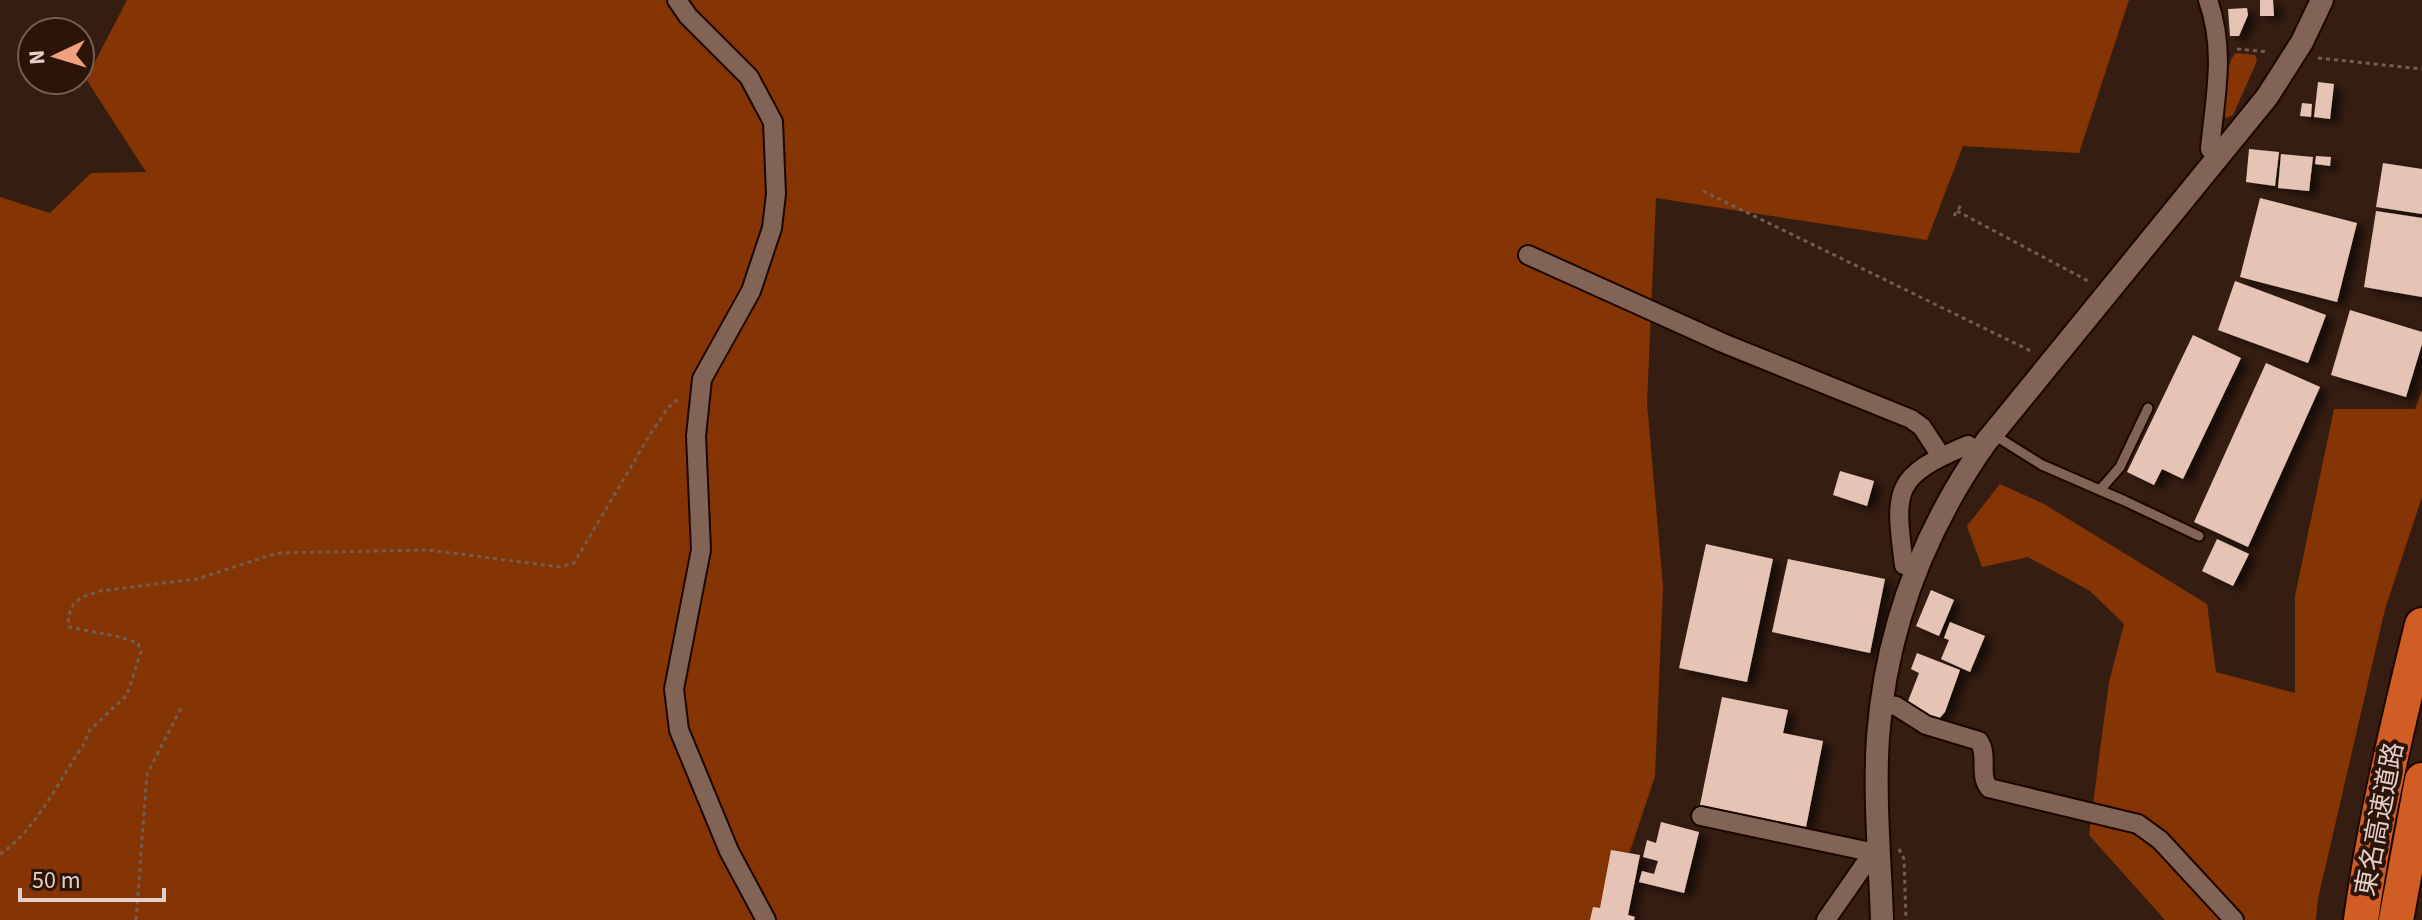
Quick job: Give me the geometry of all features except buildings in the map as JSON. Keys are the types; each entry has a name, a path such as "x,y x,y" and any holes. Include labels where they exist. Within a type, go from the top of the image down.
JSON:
{"highway":[{"name":"東名高速道路","path":"2361,920 2368,864 2422,625"},
{"name":"東名高速道路","path":"2396,920 2422,780"}],"street":[{"path":"677,0 688,16 749,77 773,122 776,194 772,228 751,291 702,379 696,436 701,550 674,689 679,730 729,851 766,920"},
{"path":"2208,0 2219,48 2210,149 2219,156"},
{"path":"1882,920 1873,851 1881,704 1898,624 1916,570 1940,516 1986,443 2267,97 2294,55 2322,0"},
{"path":"1528,255 1723,343 1911,419 1922,427 1941,456"},
{"path":"1916,570 1904,565 1898,501 1911,477 1941,456 1968,445 1986,443"},
{"path":"1881,704 1896,706 1926,725 1979,741 1983,747 1984,782 1989,788 2124,819 2150,831 2234,920"},
{"path":"1701,816 1873,851"},
{"path":"1826,920 1873,851"}],"lane":[{"path":"2100,490 2120,467 2148,408"},
{"path":"1986,443 2100,490 2199,536"}],"path":[{"path":"2219,48 2422,69"},
{"path":"1703,191 2025,348 2049,363"},
{"path":"1954,216 1961,205"},
{"path":"1957,211 2096,285 2106,294"},
{"path":"0,854 10,848 28,827 84,744 89,731 127,695 141,651 138,643 69,627 68,617 73,605 82,597 100,591 197,579 277,553 428,550 560,567 574,563 668,408 702,379"},
{"path":"136,920 147,774 181,708"}],"shaded area":[{"path":"127,0 2129,0 2079,153 1963,146 1927,240 1656,198 1647,403 1663,587 1655,776 1607,920 0,920 0,197 50,213 91,173 146,172 96,94 96,60"},
{"path":"2236,53 2255,55 2257,61 2233,115 2226,118 2224,85"},
{"path":"2422,390 2422,497 2385,609 2318,899 2316,920 2165,920 2089,835 2109,682 2124,624 2090,591 2028,557 1982,567 1967,526 2000,484 2044,504 2207,604 2216,672 2295,693 2295,596 2334,409 2415,409"}]}
